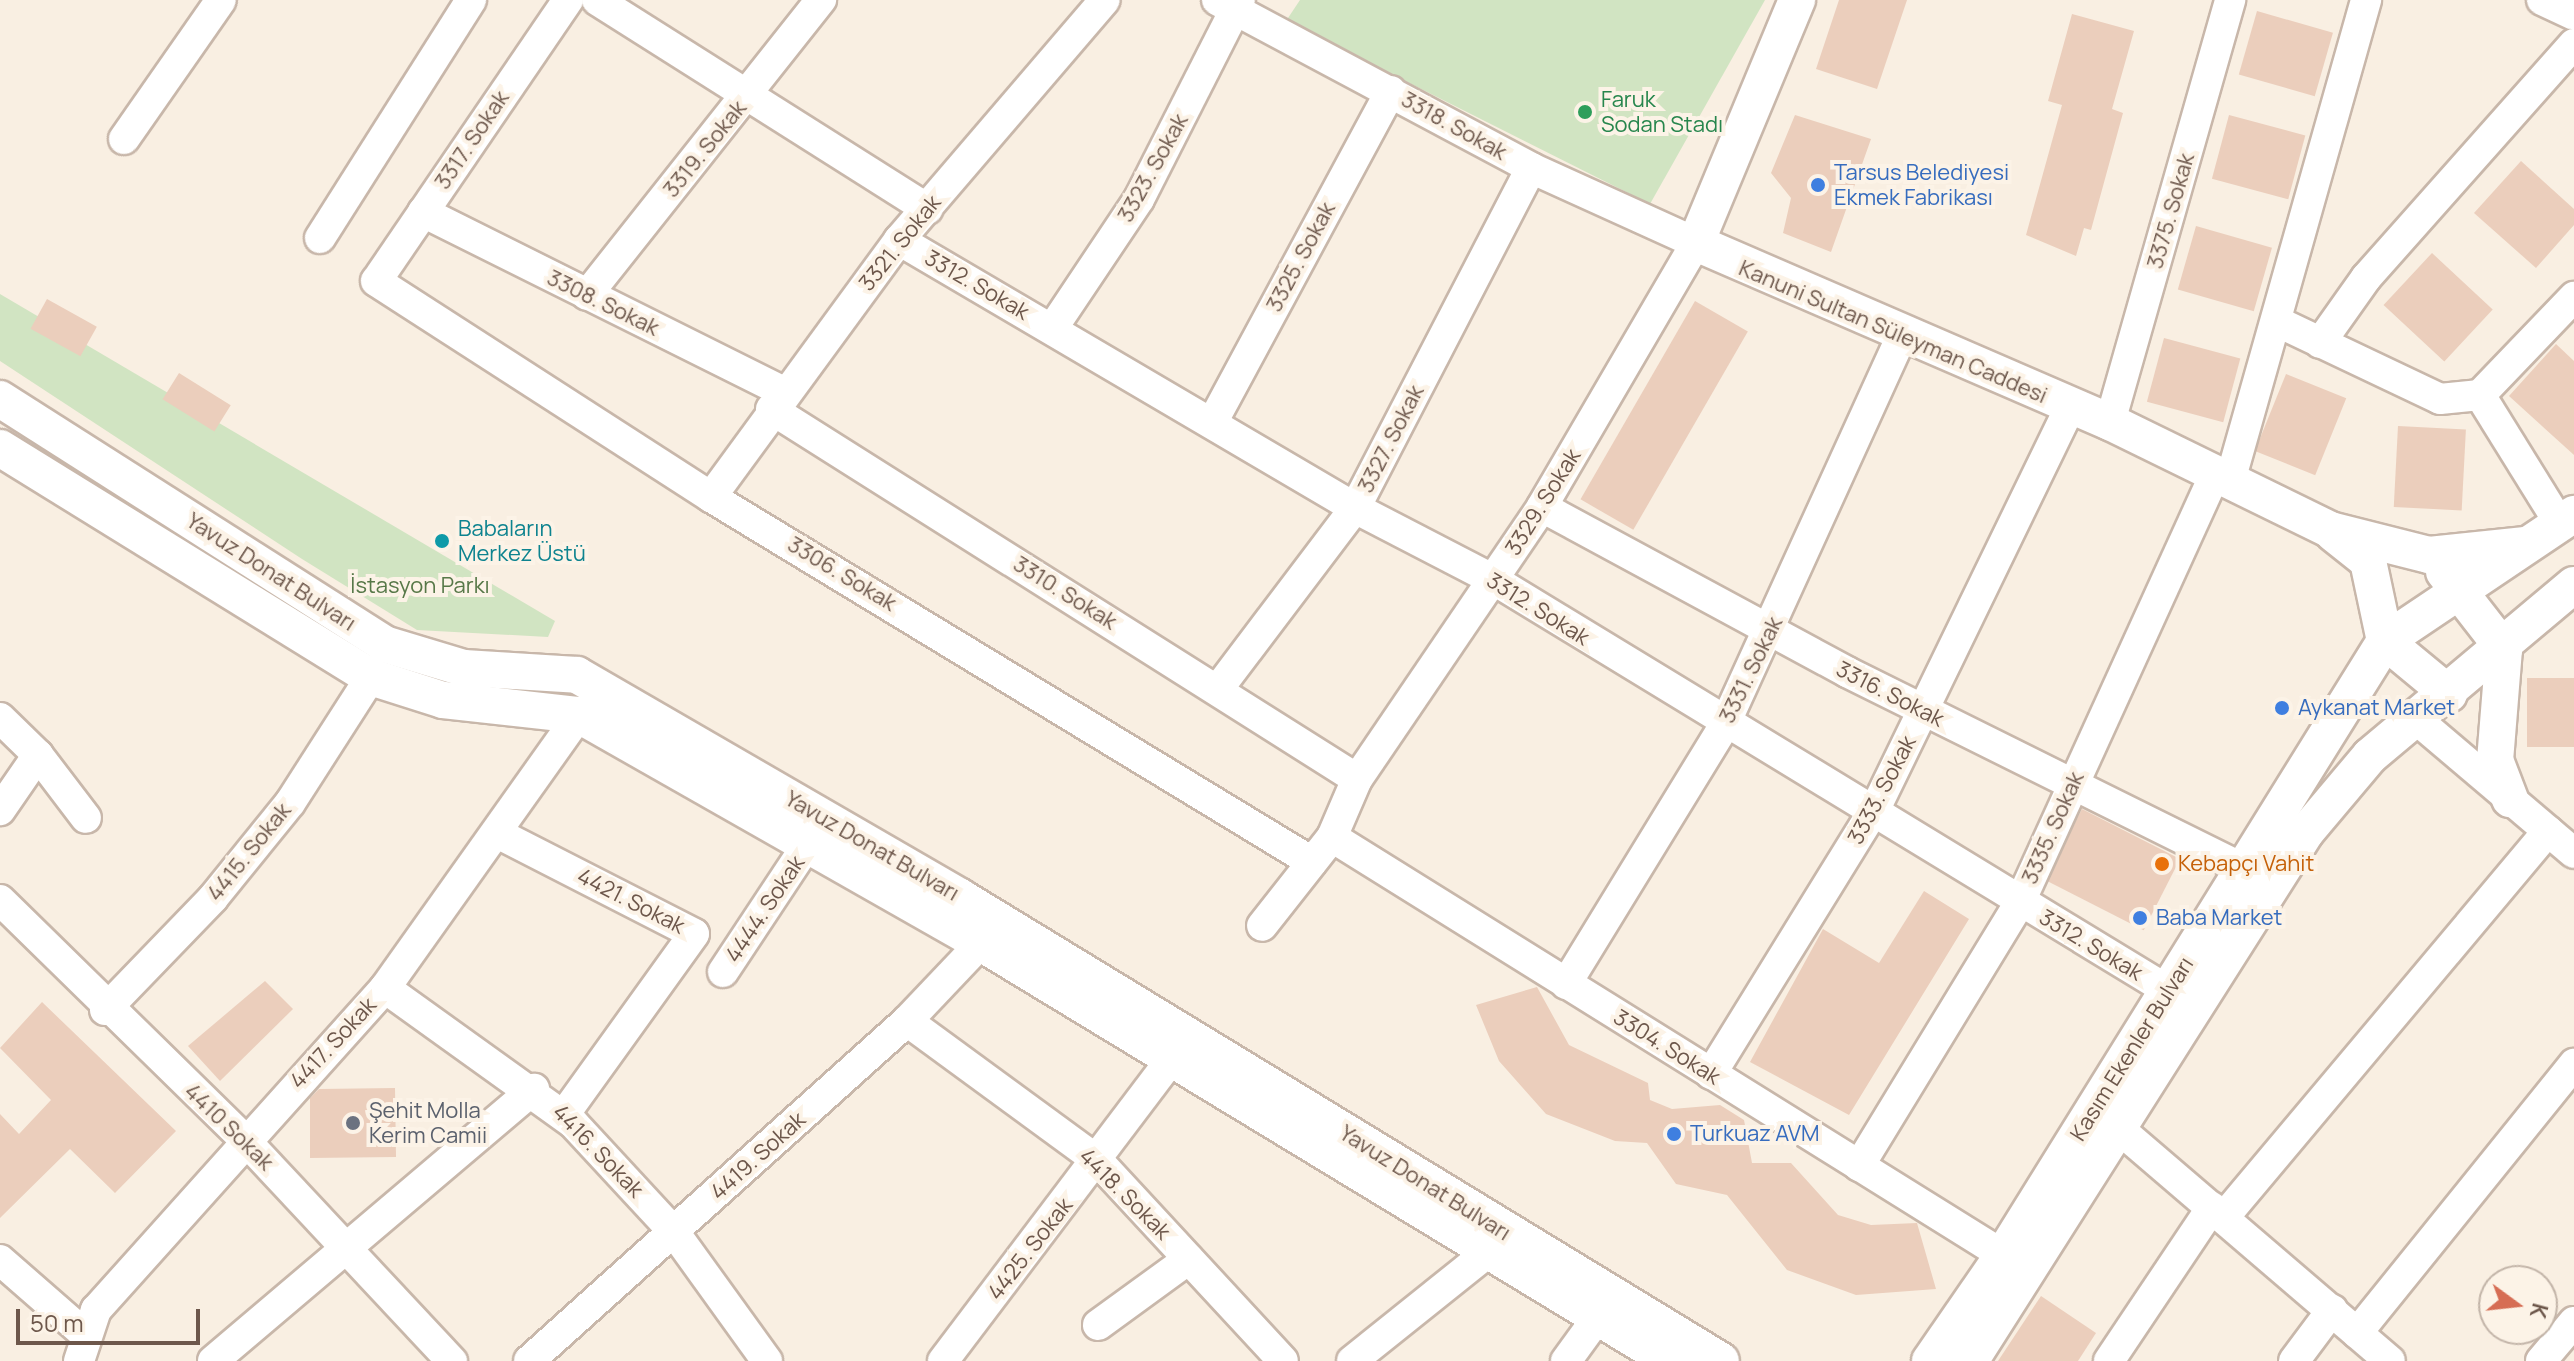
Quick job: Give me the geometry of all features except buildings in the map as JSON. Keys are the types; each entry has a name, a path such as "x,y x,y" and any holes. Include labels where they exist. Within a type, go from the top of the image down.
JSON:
{"street":[{"path":"124,139 221,0"},
{"path":"320,238 471,0"},
{"name":"3317. Sokak","path":"376,281 568,0"},
{"path":"597,0 927,209"},
{"name":"3319. Sokak","path":"587,295 821,0"},
{"name":"3321. Sokak","path":"711,497 778,400 899,240 1105,0"},
{"path":"1696,243 1797,0"},
{"name":"3375. Sokak","path":"2110,422 2230,0"},
{"name":"3335. Sokak","path":"1859,1166 2020,902 2072,787 2223,477 2278,322 2366,0"},
{"path":"2542,0 2574,15"},
{"name":"3318. Sokak","path":"1231,3 1531,168 1696,243"},
{"name":"3323. Sokak","path":"1052,329 1139,199 1231,3"},
{"path":"2320,343 2366,278 2574,44"},
{"name":"3325. Sokak","path":"1212,423 1391,91"},
{"name":"3327. Sokak","path":"1218,689 1355,508 1531,168"},
{"name":"3308. Sokak","path":"423,212 587,295 778,400"},
{"name":"3312. Sokak","path":"899,240 1355,508 1494,580 1724,726 1876,807 2020,902 2169,991"},
{"name":"Kanuni Sultan Süleyman Caddesi","path":"1696,243 1902,336 2110,422 2330,530"},
{"name":"3329. Sokak","path":"1262,926 1332,837 1357,779 1542,507 1696,243"},
{"name":"3306. Sokak","path":"376,281 711,497 1312,862"},
{"path":"2278,322 2440,399 2480,395 2574,297"},
{"name":"3331. Sokak","path":"1566,984 1724,726 1771,632 1902,336"},
{"path":"2480,395 2567,519"},
{"name":"Yavuz Donat Bulvarı","path":"0,399 384,644 464,668 577,675 960,897 1721,1361"},
{"name":"3310. Sokak","path":"778,400 1357,779"},
{"name":"3333. Sokak","path":"1711,1074 1876,807 2071,406"},
{"name":"Yavuz Donat Bulvarı","path":"3,458 371,677 443,700 579,715 981,943 1487,1253 1670,1361"},
{"name":"3316. Sokak","path":"1542,507 1771,632 2072,787 2243,869"},
{"name":"Kasım Ekenler Bulvarı","path":"1930,1361 2003,1255 2385,641 2458,589 2567,519"},
{"path":"2330,530 2429,555 2525,545"},
{"path":"2330,530 2368,561 2385,641 2449,694"},
{"path":"2429,555 2504,649 2495,760 2510,799"},
{"name":"Kasım Ekenler Bulvarı","path":"1970,1361 2306,832 2370,756 2504,649 2574,585"},
{"name":"4415. Sokak","path":"105,1010 213,898 290,803 371,677"},
{"name":"4417. Sokak","path":"82,1348 121,1278 243,1138 385,988 579,715"},
{"path":"0,718 38,755 86,818"},
{"path":"2416,719 2574,853"},
{"path":"0,810 38,755"},
{"path":"2109,1361 2218,1212 2548,831"},
{"name":"4421. Sokak","path":"497,833 694,934 564,1115"},
{"name":"3304. Sokak","path":"1332,837 2003,1255"},
{"name":"4444. Sokak","path":"723,972 807,845"},
{"name":"4410 Sokak","path":"0,900 105,1010 243,1138 452,1361"},
{"name":"4419. Sokak","path":"529,1361 907,1021 981,943"},
{"name":"4416. Sokak","path":"385,988 534,1089 564,1115 674,1232 767,1361"},
{"name":"4418. Sokak","path":"907,1021 1098,1161 1283,1361"},
{"name":"4425. Sokak","path":"943,1361 1098,1161 1172,1058"},
{"path":"2357,1333 2574,1064"},
{"path":"213,1361 348,1250 534,1089"},
{"path":"2118,1128 2390,1361"},
{"path":"1352,1361 1487,1253"},
{"path":"1098,1325 1189,1259"},
{"path":"0,1260 82,1348"},
{"path":"2294,1361 2332,1310"},
{"path":"1566,1361 1598,1317"},
{"path":"2541,1361 2574,1322"}],"green space":[{"name":"Faruk Sodan Stadı","path":"1300,0 1765,0 1650,204 1286,21"},
{"name":"İstasyon Parkı","path":"0,294 555,621 548,637 417,630 302,559 0,361"}],"place":[{"name":"Faruk Sodan Stadı","path":"1585,112"},
{"name":"Tarsus Belediyesi Ekmek Fabrikası","path":"1818,185"},
{"name":"Babaların Merkez Üstü","path":"442,541"},
{"name":"Aykanat Market","path":"2282,708"},
{"name":"Kebapçı Vahit","path":"2162,864"},
{"name":"Baba Market","path":"2140,918"},
{"name":"Şehit Molla Kerim Camii","path":"353,1123"},
{"name":"Turkuaz AVM","path":"1674,1134"}]}
